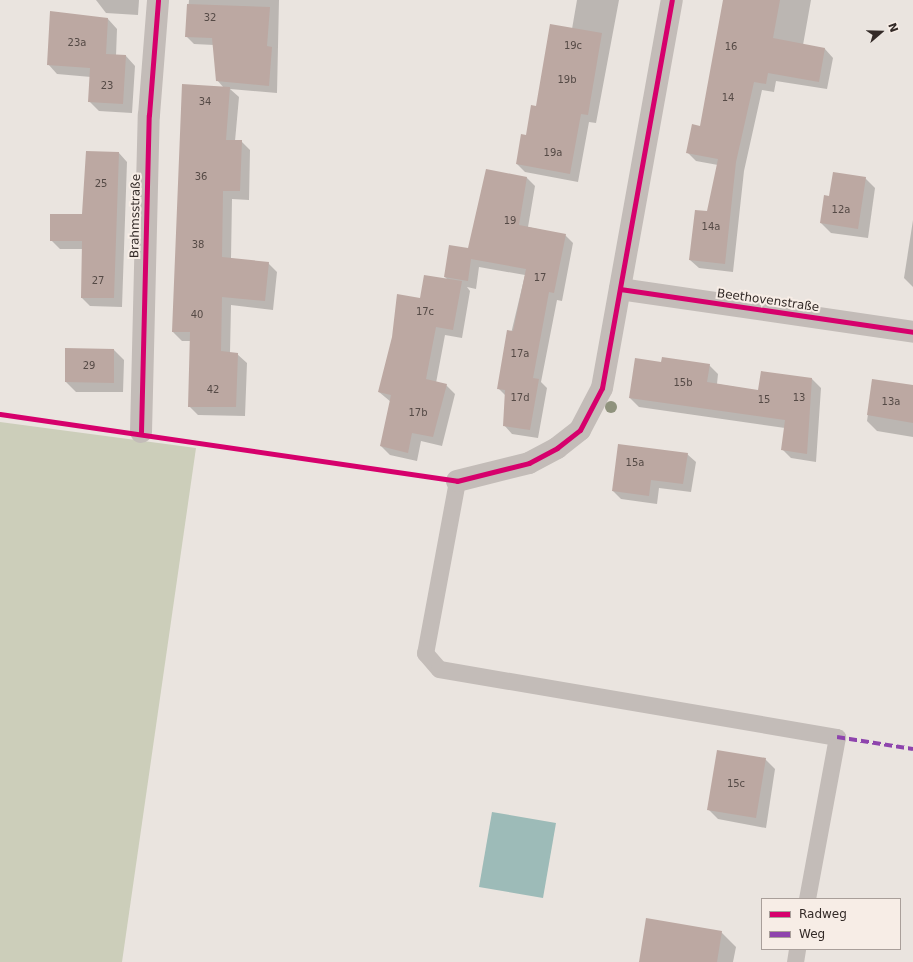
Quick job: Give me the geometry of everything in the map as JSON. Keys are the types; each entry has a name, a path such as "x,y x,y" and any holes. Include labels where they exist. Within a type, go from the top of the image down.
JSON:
{"street":[{"name":"Brahmsstraße","path":"141,432 149,115 158,0"},
{"path":"457,481 529,463 580,430 602,388 672,0"},
{"name":"Beethovenstraße","path":"620,289 913,332"}],"lane":[{"path":"457,481 425,653 439,669 837,737 806,898"},
{"path":"795,962 797,950"}],"green space":[{"path":"0,422 196,448 122,962 0,962"}],"water":[{"path":"492,812 556,823 543,898 479,887"}],"building":[{"path":"723,0 780,0 773,38 825,48 819,82 768,73 766,84 754,82 736,162 725,264 689,260 695,210 707,211 718,159 686,153 692,124 700,126"},
{"path":"187,4 270,7 267,46 272,47 269,86 216,81 212,38 185,37"},
{"path":"50,11 108,18 106,54 126,55 123,104 88,102 90,68 47,65"},
{"path":"550,24 602,33 588,115 581,114 570,174 516,164 521,134 526,135 531,105 536,106"},
{"path":"182,84 230,87 226,140 242,140 240,191 223,191 222,257 269,262 265,301 222,297 221,351 238,353 236,407 188,407 190,332 172,332"},
{"path":"86,151 119,152 114,298 81,298 82,241 50,241 50,214 82,214"},
{"path":"486,169 527,177 519,225 566,234 554,293 549,292 533,378 539,379 530,430 503,426 505,390 497,389 507,330 513,331 526,269 471,259 468,281 444,277 449,245 468,248"},
{"path":"833,172 866,177 858,229 820,223 824,195 829,196"},
{"path":"424,275 462,281 453,330 436,327 426,379 447,384 433,437 412,433 408,453 380,446 391,395 378,392 392,337 397,294 420,298"},
{"path":"65,348 114,349 114,383 65,382"},
{"path":"662,357 710,364 707,382 758,390 761,371 812,378 807,454 781,450 785,420 629,398 635,358 661,362"},
{"path":"872,379 913,385 913,423 867,415"},
{"path":"618,444 688,453 683,484 651,480 649,496 612,491"},
{"path":"717,750 766,758 756,818 707,810"},
{"path":"646,918 722,931 717,962 639,962"}],"marked path":[{"path":"837,737 913,749"}],"cycle path":[{"path":"141,432 149,115 158,0"},
{"path":"0,414 457,481 529,463 557,448 580,430 602,388 672,0"},
{"path":"620,289 913,332"}]}
